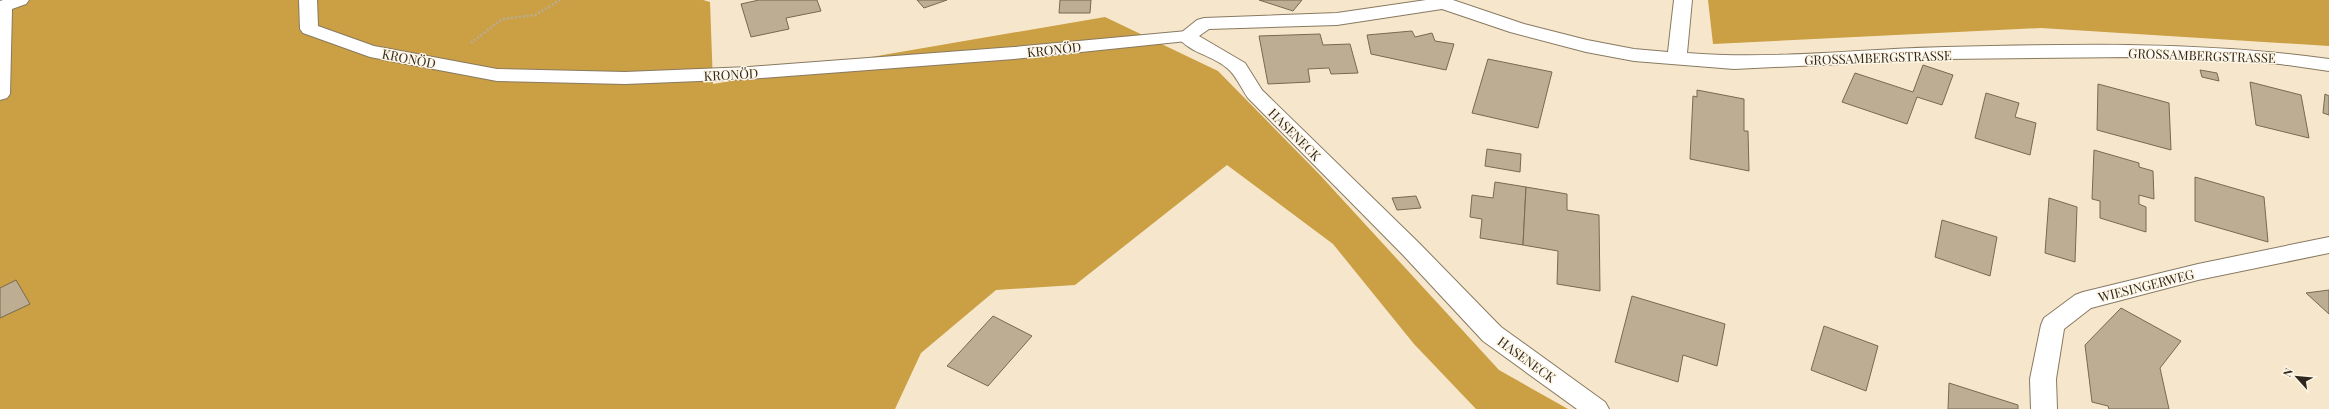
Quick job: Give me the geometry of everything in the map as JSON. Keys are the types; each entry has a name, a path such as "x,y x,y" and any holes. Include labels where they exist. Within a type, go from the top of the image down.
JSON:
{"street":[{"path":"1677,58 1683,0"},
{"path":"1187,36 1204,24 1337,19 1439,2"},
{"name":"GROSSAMBERGSTRASSE","path":"1439,2 1517,28 1586,46 1634,55 1734,63 1945,54 2132,51 2215,53 2280,58 2329,65"},
{"name":"HASENECK","path":"1187,36 1196,45 1216,53 1237,67 1255,94 1411,249 1492,334 1596,409"},
{"name":"WIESINGERWEG","path":"2044,409 2043,378 2053,325 2083,301 2198,272 2287,256 2329,245"}],"lane":[{"path":"0,94 1,7 20,0"},
{"name":"KRONÖD","path":"308,0 309,29 370,51 497,75 513,76 625,78 749,74 1014,53 1187,36"}],"path":[{"path":"452,66 468,45 502,19 535,15 560,0"}],"shaded area":[{"path":"0,0 703,0 710,2 713,84 1105,17 1218,71 1319,174 1499,370 1568,409 1476,409 1414,344 1333,244 1227,165 1075,285 996,290 921,353 895,409 0,409"},
{"path":"1708,0 2329,0 2329,46 2041,28 1713,44"}],"building":[{"path":"759,0 817,0 821,11 786,18 789,29 751,37 741,4"},
{"path":"917,0 947,0 924,8"},
{"path":"1060,0 1091,0 1090,13 1059,13"},
{"path":"1259,0 1302,0 1293,11"},
{"path":"1412,31 1415,37 1432,33 1435,41 1454,44 1446,70 1371,54 1367,35"},
{"path":"1320,34 1323,45 1350,44 1358,73 1331,74 1329,68 1308,69 1310,82 1268,84 1259,36"},
{"path":"1488,59 1552,72 1538,128 1472,113"},
{"path":"1923,65 1953,75 1942,105 1917,97 1907,124 1842,102 1855,73 1913,92"},
{"path":"2200,70 2217,73 2219,81 2202,77"},
{"path":"2250,82 2301,95 2309,138 2256,125"},
{"path":"2098,84 2169,103 2171,150 2097,130"},
{"path":"1697,90 1744,99 1744,131 1748,131 1749,171 1690,159 1693,96 1697,97"},
{"path":"1986,93 2019,103 2015,117 2036,123 2030,155 1975,138"},
{"path":"2325,94 2329,96 2329,115 2323,113"},
{"path":"1487,149 1521,154 1520,172 1485,166"},
{"path":"2094,150 2139,163 2139,167 2153,171 2154,199 2139,195 2139,204 2146,207 2146,232 2100,218 2100,201 2092,199"},
{"path":"2195,177 2264,197 2268,242 2195,221"},
{"path":"1495,182 1526,187 1523,245 1480,238 1482,219 1470,217 1472,195 1493,198"},
{"path":"1526,187 1567,194 1567,210 1599,215 1600,291 1557,284 1558,251 1523,245"},
{"path":"1416,196 1421,208 1397,210 1392,198"},
{"path":"2049,198 2077,207 2075,262 2045,253"},
{"path":"1942,220 1997,237 1990,276 1935,257"},
{"path":"16,280 30,304 0,318 0,288"},
{"path":"2329,290 2329,314 2306,293"},
{"path":"1632,296 1725,324 1717,366 1683,355 1678,382 1615,362"},
{"path":"2121,308 2181,341 2160,368 2169,409 2109,409 2108,406 2092,402 2085,345"},
{"path":"993,316 1032,336 988,386 947,366"},
{"path":"1824,326 1878,346 1866,391 1811,370"},
{"path":"1949,383 2018,405 2018,409 1948,409"}]}
